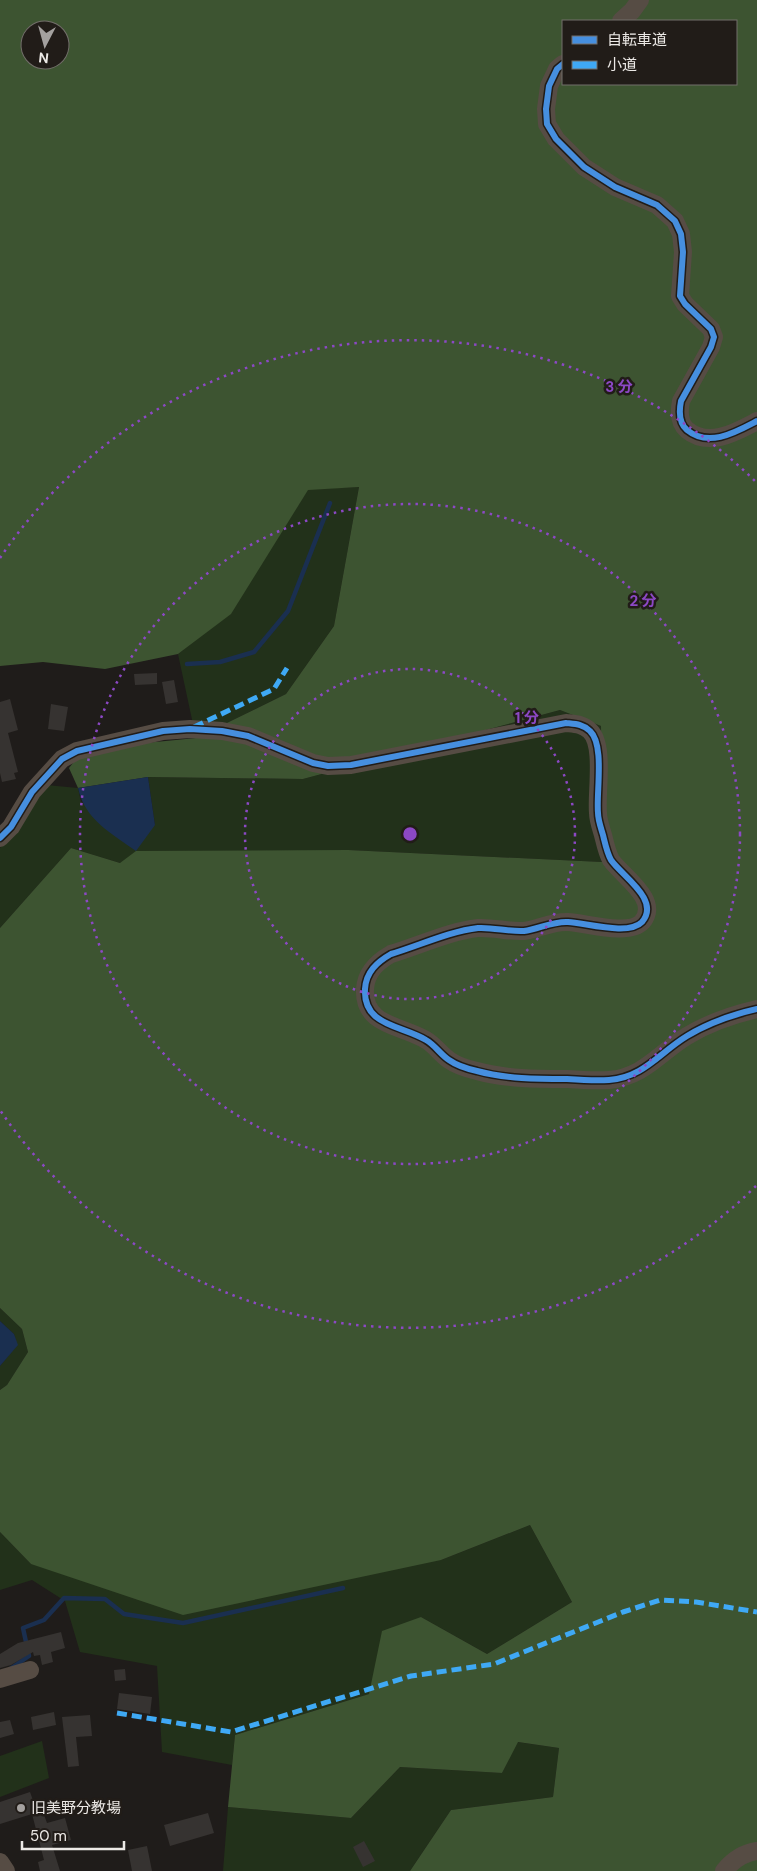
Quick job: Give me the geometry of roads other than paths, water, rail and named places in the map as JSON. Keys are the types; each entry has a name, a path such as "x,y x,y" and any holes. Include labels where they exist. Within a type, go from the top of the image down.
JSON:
{"street":[{"path":"622,20 640,0"},
{"path":"562,65 557,69 548,86 546,109 546,124 556,139 584,167 615,187 657,205 675,221 681,234 683,252 680,296 685,304 711,329 714,336 711,347 681,401 679,410 683,426 693,435 705,439 718,438 757,421"},
{"path":"0,838 11,827 32,792 62,759 77,751 163,731 222,731 248,736 313,763 328,766 351,765 566,723 582,725 592,732 597,742 598,814 611,859 643,894 647,903 647,914 641,923 630,927 618,928 560,922 533,930 521,931 482,928 468,930 391,954 380,961 370,972 366,984 365,999 369,1010 375,1017 391,1026 414,1033 431,1042 449,1060 476,1071 522,1078 606,1080 622,1079 640,1072 686,1036 721,1018 757,1008"},
{"path":"0,1679 30,1670"},
{"path":"724,1871 732,1861 749,1852 757,1851"},
{"path":"0,1862 6,1871"}],"water":[{"path":"148,777 155,825 136,851 100,825 86,809 78,788"},
{"path":"0,1321 14,1334 18,1345 0,1366"}],"waterway":[{"path":"187,664 220,662 254,652 288,611 330,503"},
{"path":"10,1669 29,1656 23,1628 44,1620 64,1598 105,1599 124,1614 183,1623 343,1588"}],"place":[{"name":"旧美野分教場","path":"21,1808"}]}
